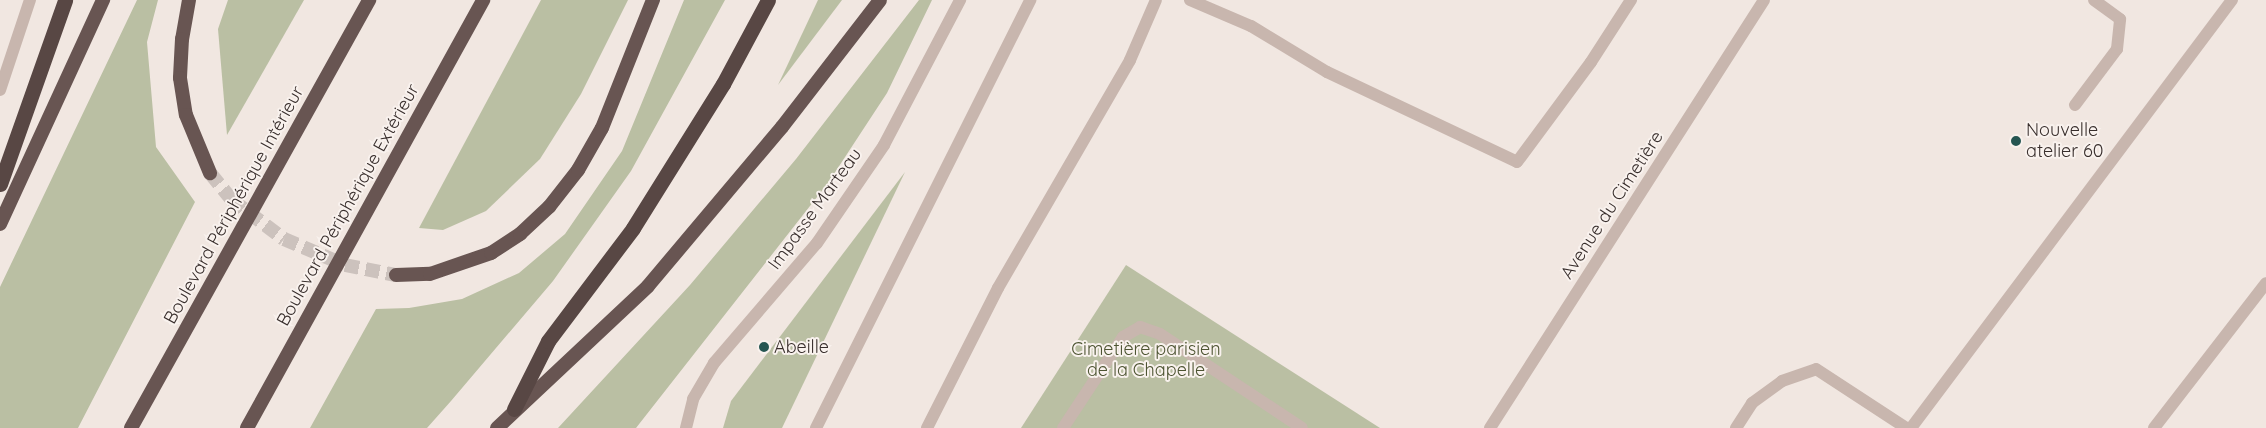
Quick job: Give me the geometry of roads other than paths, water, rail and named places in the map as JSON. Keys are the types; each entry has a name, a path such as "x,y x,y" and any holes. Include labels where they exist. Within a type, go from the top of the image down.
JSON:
{"highway":[{"path":"0,184 65,0"},
{"path":"0,224 104,0"},
{"path":"189,0 182,39 180,78 186,115 210,172"},
{"name":"Boulevard Périphérique Intérieur","path":"131,428 369,0"},
{"name":"Boulevard Périphérique Extérieur","path":"247,428 483,0"},
{"path":"396,275 430,274 491,254 520,234 549,206 578,170 602,128 653,0"},
{"path":"514,409 548,341 633,228 723,84 768,0"},
{"path":"497,428 514,409 648,286 782,126 880,0"}],"street":[{"path":"0,90 30,0"},
{"name":"Impasse Marteau","path":"686,428 693,399 714,363 817,242 884,145 960,0"},
{"path":"816,428 1030,0"},
{"path":"927,428 998,288 1130,60 1156,0"},
{"path":"1190,0 1251,26 1327,72 1516,162 1591,62 1632,0"},
{"name":"Avenue du Cimetière","path":"1490,428 1764,0"},
{"path":"2075,105 2116,49 2120,19 2094,0"},
{"path":"1911,428 2232,0"},
{"path":"2154,428 2266,283"},
{"path":"1063,428 1123,337 1140,327 1160,334 1302,428"},
{"path":"1736,428 1752,403 1782,382 1816,369 1906,428"}],"tunnel":[{"path":"210,173 232,200 284,239 345,265 396,275"}],"place":[{"name":"Nouvelle atelier 60","path":"2016,141"},
{"name":"Abeille","path":"764,347"}],"park label":[{"name":"Cimetière parisien de la Chapelle","path":"1146,360"}]}
